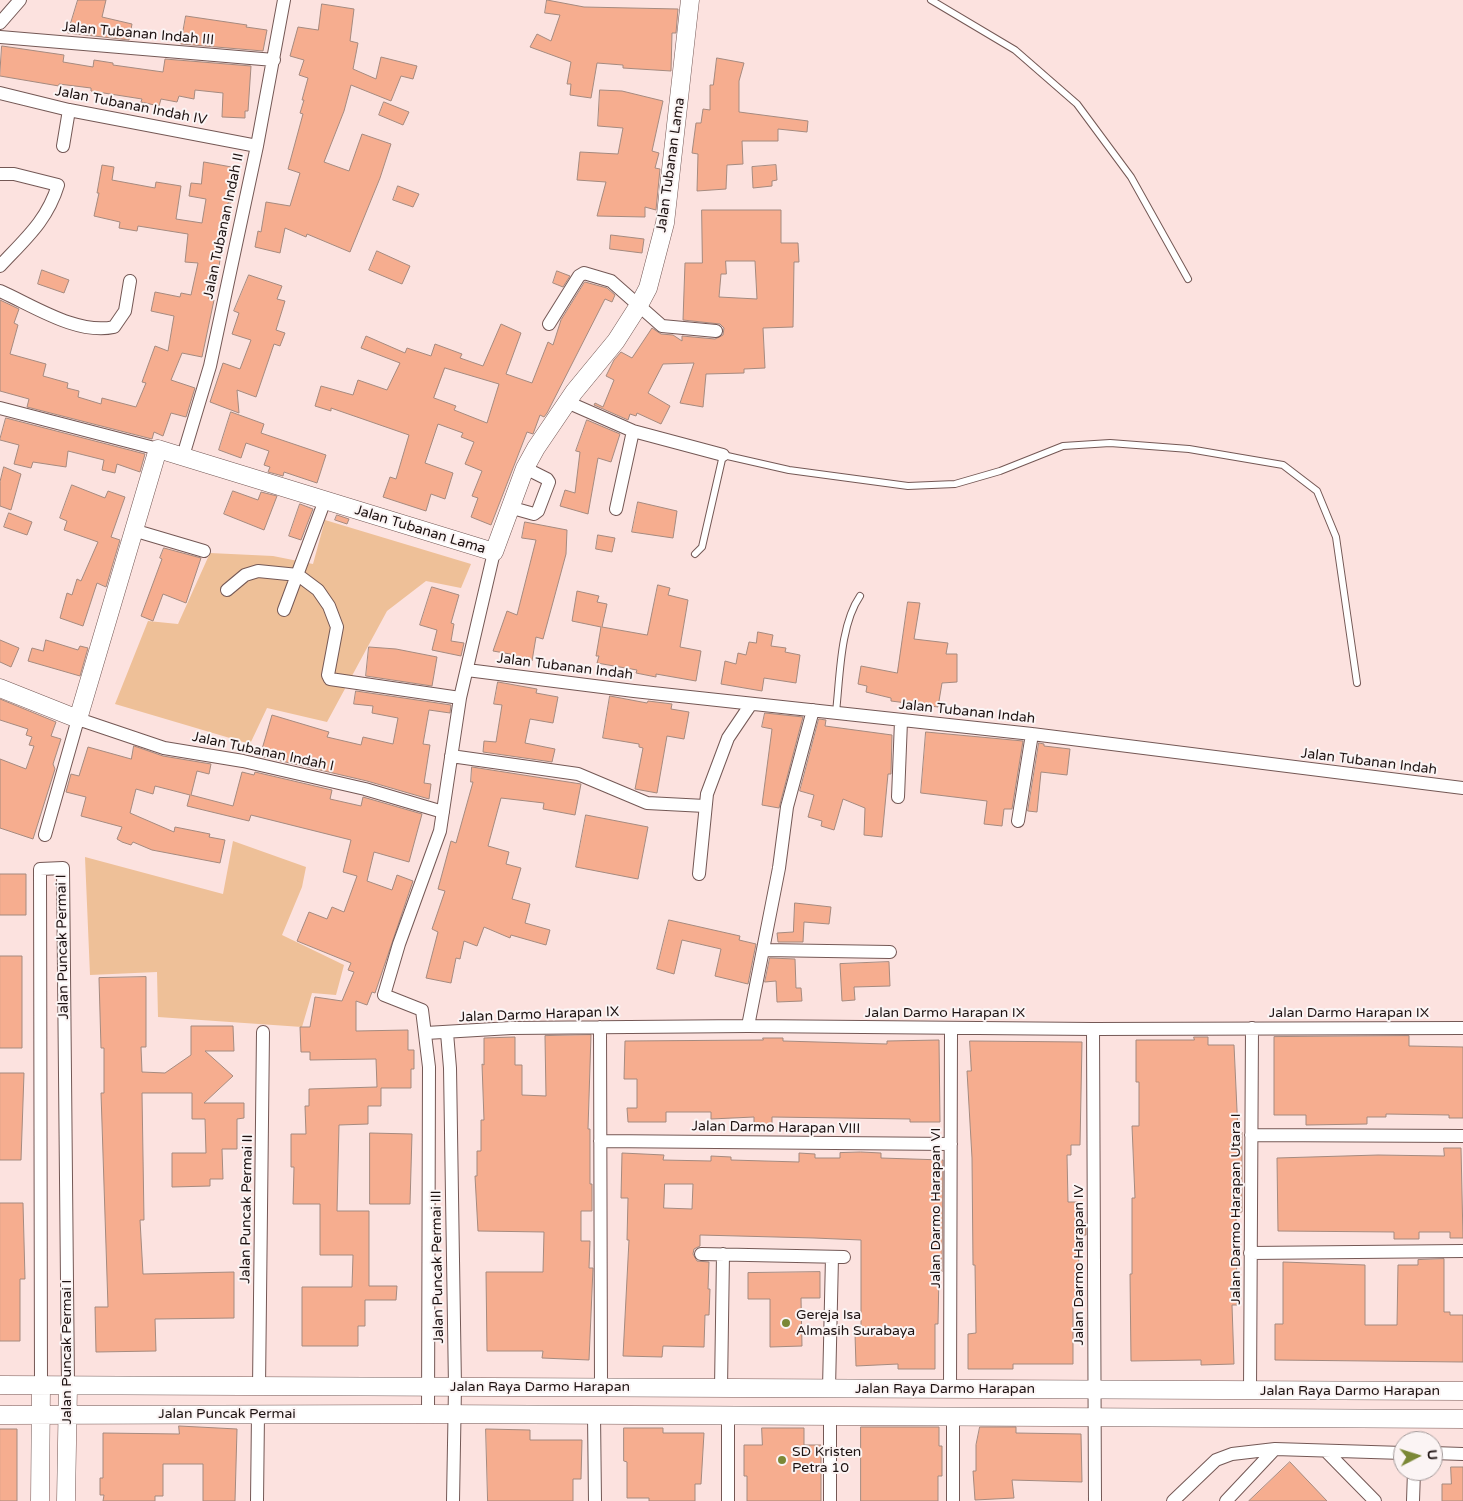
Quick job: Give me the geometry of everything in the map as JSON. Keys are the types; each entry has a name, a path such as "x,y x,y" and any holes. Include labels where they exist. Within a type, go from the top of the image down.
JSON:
{"street":[{"path":"1,18 20,0"},
{"name":"Jalan Tubanan Indah II","path":"183,456 210,366 257,146 284,0"},
{"name":"Jalan Tubanan Lama","path":"158,449 494,552 509,506 525,468 567,402 616,341 648,288 665,224 690,0"},
{"name":"Jalan Tubanan Indah III","path":"0,37 274,60"},
{"name":"Jalan Tubanan Indah IV","path":"0,93 69,110 257,146"},
{"path":"63,146 69,110"},
{"path":"0,174 14,174 58,185 52,206 42,220 0,266"},
{"path":"549,324 579,276 584,273 611,281 666,327 716,331"},
{"path":"0,291 84,328 100,330 114,327 120,319 124,310 130,281"},
{"path":"567,402 632,431 723,455"},
{"path":"0,408 158,449 45,835"},
{"path":"616,509 632,431"},
{"path":"509,506 534,514 538,512 549,482 548,479 525,468"},
{"path":"284,610 325,500"},
{"path":"133,530 204,551"},
{"path":"426,1034 422,1010 384,995 399,944 440,831 460,698 494,552"},
{"path":"227,590 245,575 258,571 298,575 318,590 336,622 337,635 328,675 330,679 460,698"},
{"name":"Jalan Tubanan Indah","path":"467,670 901,721 1032,734 1463,788"},
{"path":"0,688 78,719"},
{"path":"699,874 707,794 728,738 751,704"},
{"path":"748,1026 765,950 787,807 813,710"},
{"name":"Jalan Tubanan Indah I","path":"78,719 164,748 243,761 365,789 443,812"},
{"path":"898,798 901,721"},
{"path":"1018,821 1032,734"},
{"path":"451,756 578,774 647,803 705,806"},
{"name":"Jalan Puncak Permai I","path":"40,1501 40,869 63,868 68,1386 66,1501"},
{"path":"765,950 890,952"},
{"name":"Jalan Darmo Harapan IX","path":"426,1034 511,1028 748,1026 1093,1029 1463,1028"},
{"path":"600,1027 601,1387"},
{"name":"Jalan Darmo Harapan VI","path":"950,1389 951,1028"},
{"name":"Jalan Darmo Harapan Utara I","path":"1250,1390 1252,1028"},
{"path":"41,1029 64,1029"},
{"name":"Jalan Darmo Harapan IV","path":"1093,1029 1095,1501"},
{"name":"Jalan Puncak Permai II","path":"259,1387 264,1032"},
{"name":"Jalan Puncak Permai III","path":"448,1033 455,1387 453,1501"},
{"name":"Jalan Puncak Permai III","path":"426,1034 429,1067 428,1414"},
{"path":"1251,1135 1463,1136"},
{"name":"Jalan Darmo Harapan VIII","path":"600,1141 951,1144"},
{"path":"1250,1253 1463,1251"},
{"path":"701,1254 838,1256 828,1388"},
{"path":"721,1388 723,1254"},
{"name":"Jalan Puncak Permai","path":"0,1385 428,1387"},
{"name":"Jalan Raya Darmo Harapan","path":"428,1387 1463,1391"},
{"path":"256,1501 258,1414"},
{"name":"Jalan Puncak Permai","path":"0,1415 428,1414 454,1420"},
{"path":"594,1415 595,1501"},
{"name":"Jalan Raya Darmo Harapan","path":"454,1420 594,1415 1463,1419"},
{"path":"728,1416 728,1501"},
{"path":"830,1416 830,1501"},
{"path":"953,1417 953,1501"},
{"path":"1226,1501 1275,1449"},
{"path":"1173,1501 1216,1460 1232,1454 1275,1449 1393,1453"},
{"path":"1326,1451 1375,1501"},
{"path":"1443,1453 1463,1454"},
{"path":"1413,1501 1414,1481"}],"lane":[{"path":"931,0 1015,50 1076,104 1131,177 1188,279"},
{"path":"695,554 702,547 723,455 789,470 908,486 955,484 1000,471 1062,446 1110,443 1189,449 1283,465 1317,491 1336,538 1357,683"},
{"path":"836,712 841,662 851,611 860,596"}],"shaded area":[{"path":"325,520 471,564 461,588 426,581 387,611 327,722 267,708 250,744 115,704 148,621 178,624 210,553 273,556 313,564"},
{"path":"233,841 306,867 302,887 282,935 344,965 336,995 312,993 302,1027 158,1017 157,972 90,975 85,857 223,894"}],"building":[{"path":"78,0 106,0 102,17 132,24 129,40 68,33"},
{"path":"547,0 584,7 678,9 676,33 672,33 671,71 623,68 623,65 597,63 591,98 570,95 571,84 567,84 571,62 530,47 537,34 551,41 560,15 545,13"},
{"path":"322,4 354,9 350,41 358,43 353,69 376,79 381,57 417,66 413,79 401,76 391,101 351,85 344,111 324,162 349,171 362,134 391,144 380,178 350,252 307,234 306,237 285,228 280,253 255,247 258,231 261,232 266,202 290,206 300,173 288,169 303,114 300,113 308,78 299,75 304,60 290,56 298,27 318,30"},
{"path":"186,16 247,25 246,27 267,30 263,51 181,44"},
{"path":"2,46 64,55 63,62 93,67 94,60 113,63 113,65 163,72 165,59 251,66 248,111 245,111 245,118 222,117 223,93 195,90 194,99 179,96 177,102 161,99 159,106 141,102 142,99 91,91 91,88 59,84 59,86 0,76"},
{"path":"717,58 744,63 739,81 739,112 808,121 807,132 778,129 778,141 742,141 743,164 727,165 726,189 697,191 698,154 692,153 696,123 701,123 703,109 710,110 710,85 713,85"},
{"path":"600,90 622,91 663,101 652,151 659,153 655,168 660,169 656,210 645,207 645,217 597,216 606,182 577,180 580,152 618,154 623,128 598,126"},
{"path":"384,102 409,112 403,125 379,115"},
{"path":"204,162 237,168 231,203 228,203 224,219 219,248 222,248 219,266 216,266 209,299 214,300 202,357 182,353 171,380 195,388 186,417 171,413 163,436 154,432 152,439 27,407 29,399 0,391 0,300 19,309 14,323 18,325 10,354 46,364 43,376 68,383 67,388 79,391 78,397 101,404 102,398 136,407 146,383 142,382 155,346 168,351 174,316 151,311 155,292 180,297 181,293 191,295 198,263 185,262 188,234 138,226 137,231 119,228 120,222 94,216 102,165 114,167 112,180 155,188 156,182 181,186 176,219 202,223 206,199 189,196 191,183 201,184"},
{"path":"776,165 777,180 772,181 772,186 753,188 752,167"},
{"path":"398,186 419,194 413,207 393,200"},
{"path":"702,210 781,210 781,243 798,243 799,262 794,262 793,327 763,328 765,368 744,369 744,373 706,374 703,407 680,403 694,363 663,364 648,393 670,406 661,424 637,413 636,416 630,414 628,420 594,405 595,403 603,407 614,380 606,376 614,360 621,352 632,358 652,328 661,334 673,335 682,341 682,336 715,339 723,335 724,328 720,324 683,320 685,263 702,263","holes":["726,261 755,261 757,299 719,297 721,274 726,274"]},
{"path":"611,235 644,239 642,253 610,249"},
{"path":"377,251 410,266 402,284 369,270"},
{"path":"42,270 69,280 64,293 38,284"},
{"path":"557,271 570,276 563,287 553,283"},
{"path":"249,275 282,286 277,299 285,301 276,330 285,333 280,346 274,344 256,397 237,390 239,413 210,402 223,363 240,369 251,340 232,334 239,313 234,311"},
{"path":"585,282 607,288 615,295 612,302 605,299 547,413 544,417 540,415 533,434 527,432 491,525 471,517 478,498 472,496 482,471 465,464 474,442 461,437 463,433 438,424 425,463 453,473 445,499 431,494 426,511 383,497 390,477 396,479 409,435 331,408 331,411 315,406 321,386 353,395 358,380 387,390 400,363 361,348 366,336 405,353 407,348 431,356 435,344 462,354 460,358 483,366 501,324 521,333 506,374 532,383 548,342 553,345 561,320","holes":["445,368 499,384 487,423 454,410 456,406 434,398"]},
{"path":"231,412 264,424 261,433 326,455 317,483 284,472 283,476 268,472 270,467 264,465 269,451 246,443 241,458 219,450"},
{"path":"6,418 145,454 140,472 117,464 115,473 102,470 104,460 68,451 66,467 33,462 31,468 14,464 19,445 0,440"},
{"path":"587,420 620,434 611,462 598,458 588,514 560,506 565,490 575,493 580,452 576,451"},
{"path":"4,467 21,474 11,510 0,506 0,482"},
{"path":"72,485 105,498 108,491 125,497 111,537 120,540 106,587 97,583 83,626 60,618 67,593 72,595 77,579 81,581 98,542 64,530 67,521 60,518"},
{"path":"233,491 258,500 261,492 277,496 264,530 224,514"},
{"path":"638,502 677,511 673,538 632,532"},
{"path":"300,504 313,509 301,540 289,536"},
{"path":"9,513 32,522 27,535 4,527"},
{"path":"337,515 349,519 347,524 335,520"},
{"path":"525,522 567,530 566,554 543,639 536,637 532,661 516,657 516,655 493,651 507,611 517,615 536,540 522,538"},
{"path":"598,535 615,538 612,552 596,549"},
{"path":"164,548 201,558 186,603 163,594 153,621 141,616 162,559 160,558"},
{"path":"658,585 670,588 668,595 688,600 680,647 701,651 696,681 656,674 656,677 636,673 637,670 597,663 599,656 596,656 601,627 572,621 577,591 599,596 597,602 607,604 602,627 647,635"},
{"path":"432,587 459,595 451,623 454,624 451,641 464,643 461,656 432,650 437,630 420,625"},
{"path":"908,602 920,603 914,639 948,643 946,654 957,654 957,682 942,683 938,707 891,701 891,698 866,692 867,686 858,684 861,666 897,673"},
{"path":"758,632 773,635 771,646 786,648 785,652 800,655 796,683 764,678 762,691 721,684 725,661 736,664 738,653 746,655 749,642 756,643"},
{"path":"0,640 19,648 11,667 0,662"},
{"path":"46,640 78,650 80,646 88,648 80,676 28,661 32,648 43,651"},
{"path":"369,647 396,649 437,657 432,686 366,676"},
{"path":"498,682 537,689 536,693 558,697 553,723 530,719 525,743 555,749 552,762 483,752 484,741 496,742 502,705 494,704"},
{"path":"356,691 451,705 450,713 429,710 423,744 430,745 424,783 431,784 429,799 367,781 260,756 272,715 329,732 327,737 361,745 363,737 393,744 398,718 372,713 373,706 354,704"},
{"path":"610,696 647,703 648,701 672,704 671,709 689,712 684,739 667,736 657,793 635,789 643,748 639,747 639,744 603,738"},
{"path":"0,699 56,722 51,736 61,739 53,764 55,769 33,839 0,828 0,759 26,769 34,746 29,745 32,737 26,735 28,729 0,720"},
{"path":"765,713 803,717 779,808 762,805 772,729 762,727"},
{"path":"819,719 826,720 825,726 892,735 891,774 888,774 882,837 864,835 865,808 843,799 834,830 821,826 822,821 808,817 814,795 800,791"},
{"path":"926,732 1023,741 1012,809 1004,809 1002,826 984,824 987,801 921,793"},
{"path":"1039,743 1044,744 1044,746 1070,749 1067,775 1041,772 1037,812 1028,811"},
{"path":"134,746 163,756 211,764 209,774 197,771 191,795 233,806 242,772 254,775 255,772 332,790 330,799 361,806 363,797 422,814 409,862 374,852 367,881 392,890 397,875 413,881 375,993 372,992 367,1005 356,1001 356,1031 408,1030 408,1050 414,1050 414,1069 411,1069 411,1088 381,1088 381,1106 368,1106 368,1124 339,1125 337,1211 369,1211 369,1286 397,1286 396,1300 365,1300 365,1326 358,1326 358,1346 302,1346 302,1287 352,1287 353,1255 320,1255 320,1204 293,1204 294,1167 291,1167 291,1134 306,1134 305,1106 309,1106 309,1089 377,1087 376,1059 310,1060 310,1052 301,1052 300,1027 310,1027 315,997 342,1001 354,972 348,970 351,963 297,941 309,912 327,919 332,907 344,912 357,876 343,872 351,840 251,815 249,821 187,806 190,795 155,786 153,794 136,789 130,813 174,832 175,827 210,834 209,837 225,840 220,863 152,850 133,842 131,845 122,842 117,839 122,827 81,816 86,797 66,792 71,774 79,776 88,747 131,759"},
{"path":"472,767 581,784 575,815 543,809 544,803 501,798 488,846 509,852 506,864 521,868 512,899 530,904 525,923 550,930 546,945 511,935 510,938 484,927 477,946 464,941 460,959 456,958 451,983 426,978 438,932 432,929 445,891 438,889 451,841 456,843 473,782 471,782"},
{"path":"586,815 648,827 638,879 576,867"},
{"path":"0,874 26,874 26,915 0,915"},
{"path":"795,903 831,907 829,924 804,922 803,942 778,942 777,933 793,932"},
{"path":"669,920 740,936 739,940 756,944 748,984 715,976 721,949 682,940 674,974 657,969"},
{"path":"0,956 22,956 22,1048 0,1048"},
{"path":"770,958 795,959 796,988 801,988 802,1001 777,1002 776,981 765,982"},
{"path":"889,962 890,986 854,987 855,1000 842,1001 840,964"},
{"path":"146,977 146,1047 141,1047 142,1072 165,1073 191,1055 191,1026 233,1026 234,1051 205,1051 233,1076 204,1103 244,1103 244,1118 237,1119 237,1149 222,1149 223,1179 210,1179 210,1186 172,1187 172,1153 206,1153 205,1119 192,1119 192,1093 142,1093 144,1220 140,1220 143,1274 234,1272 234,1318 155,1319 156,1351 96,1352 95,1307 108,1307 101,1093 104,1093 104,1048 101,1048 99,978"},
{"path":"591,1035 588,1129 590,1129 592,1211 581,1211 581,1241 590,1241 589,1268 593,1268 589,1360 542,1358 543,1351 487,1351 486,1272 543,1272 544,1232 478,1231 475,1176 477,1176 477,1151 481,1151 481,1120 484,1120 482,1064 484,1065 484,1038 515,1037 515,1065 522,1065 522,1095 546,1096 545,1036"},
{"path":"1409,1036 1409,1046 1463,1047 1463,1118 1449,1118 1449,1115 1386,1114 1386,1117 1367,1117 1367,1124 1306,1125 1306,1115 1274,1115 1274,1037"},
{"path":"1194,1037 1208,1037 1208,1045 1234,1045 1238,1132 1242,1132 1242,1212 1236,1212 1237,1305 1232,1305 1234,1364 1201,1365 1201,1360 1131,1361 1130,1274 1132,1274 1132,1198 1135,1198 1132,1126 1139,1126 1139,1082 1136,1082 1136,1040 1194,1040"},
{"path":"763,1038 783,1038 783,1041 887,1044 887,1041 939,1040 940,1122 910,1122 910,1119 772,1117 772,1128 754,1128 754,1117 711,1119 711,1112 666,1112 666,1122 628,1122 627,1108 637,1108 637,1079 624,1079 625,1041 763,1040"},
{"path":"970,1041 1082,1042 1080,1145 1071,1145 1071,1155 1067,1155 1068,1202 1079,1202 1079,1223 1086,1223 1086,1235 1078,1235 1080,1305 1073,1305 1073,1364 1013,1364 1013,1369 968,1369 968,1334 976,1333 972,1158 967,1071 971,1071"},
{"path":"0,1073 24,1073 21,1160 0,1160"},
{"path":"370,1133 412,1134 410,1204 370,1204"},
{"path":"1444,1148 1461,1148 1463,1238 1450,1238 1450,1232 1419,1232 1419,1239 1394,1239 1394,1232 1278,1231 1277,1158 1378,1155 1444,1156"},
{"path":"622,1153 664,1155 663,1160 711,1161 711,1156 731,1157 731,1160 799,1162 799,1153 815,1154 815,1158 840,1158 840,1153 881,1153 881,1158 943,1160 942,1272 939,1272 938,1324 935,1324 935,1369 898,1369 898,1364 856,1366 855,1334 861,1334 861,1240 814,1238 700,1235 700,1246 694,1249 693,1254 697,1261 709,1262 708,1289 710,1289 709,1315 705,1315 704,1347 663,1346 662,1357 623,1356 629,1240 627,1240 628,1198 621,1198","holes":["665,1184 693,1184 692,1209 664,1208"]},
{"path":"0,1203 23,1203 25,1279 20,1279 20,1341 0,1341"},
{"path":"1444,1259 1444,1312 1450,1312 1450,1315 1463,1315 1463,1362 1275,1360 1275,1324 1283,1324 1283,1262 1365,1265 1365,1325 1397,1325 1398,1265 1418,1265 1418,1260"},
{"name":"Gereja Isa Almasih Surabaya","path":"820,1272 820,1298 801,1298 802,1346 770,1347 770,1299 748,1299 748,1273"},
{"path":"179,1426 237,1429 235,1501 203,1501 203,1464 163,1464 163,1496 155,1496 155,1501 103,1501 104,1495 100,1495 100,1478 103,1478 103,1433 179,1434"},
{"path":"861,1427 939,1427 939,1446 942,1446 942,1476 938,1476 938,1501 861,1501"},
{"path":"980,1427 1016,1427 1016,1433 1081,1434 1082,1482 1012,1480 1014,1498 975,1500 973,1471 976,1471 976,1445"},
{"path":"624,1428 663,1428 663,1433 704,1433 701,1484 695,1484 695,1501 649,1501 649,1498 627,1498 627,1462 624,1461"},
{"name":"SD Kristen Petra 10","path":"762,1428 804,1428 804,1445 821,1445 821,1501 747,1501 747,1476 744,1476 744,1445 762,1445"},
{"path":"0,1429 17,1429 17,1501 0,1501"},
{"path":"486,1429 530,1430 530,1440 582,1440 581,1479 573,1479 573,1501 488,1501"},
{"path":"1290,1462 1327,1501 1249,1501"},
{"path":"1451,1467 1463,1467 1463,1501 1442,1501 1442,1484 1451,1484"}],"place":[{"name":"Gereja Isa Almasih Surabaya","path":"786,1323"},
{"name":"SD Kristen Petra 10","path":"782,1460"}]}
